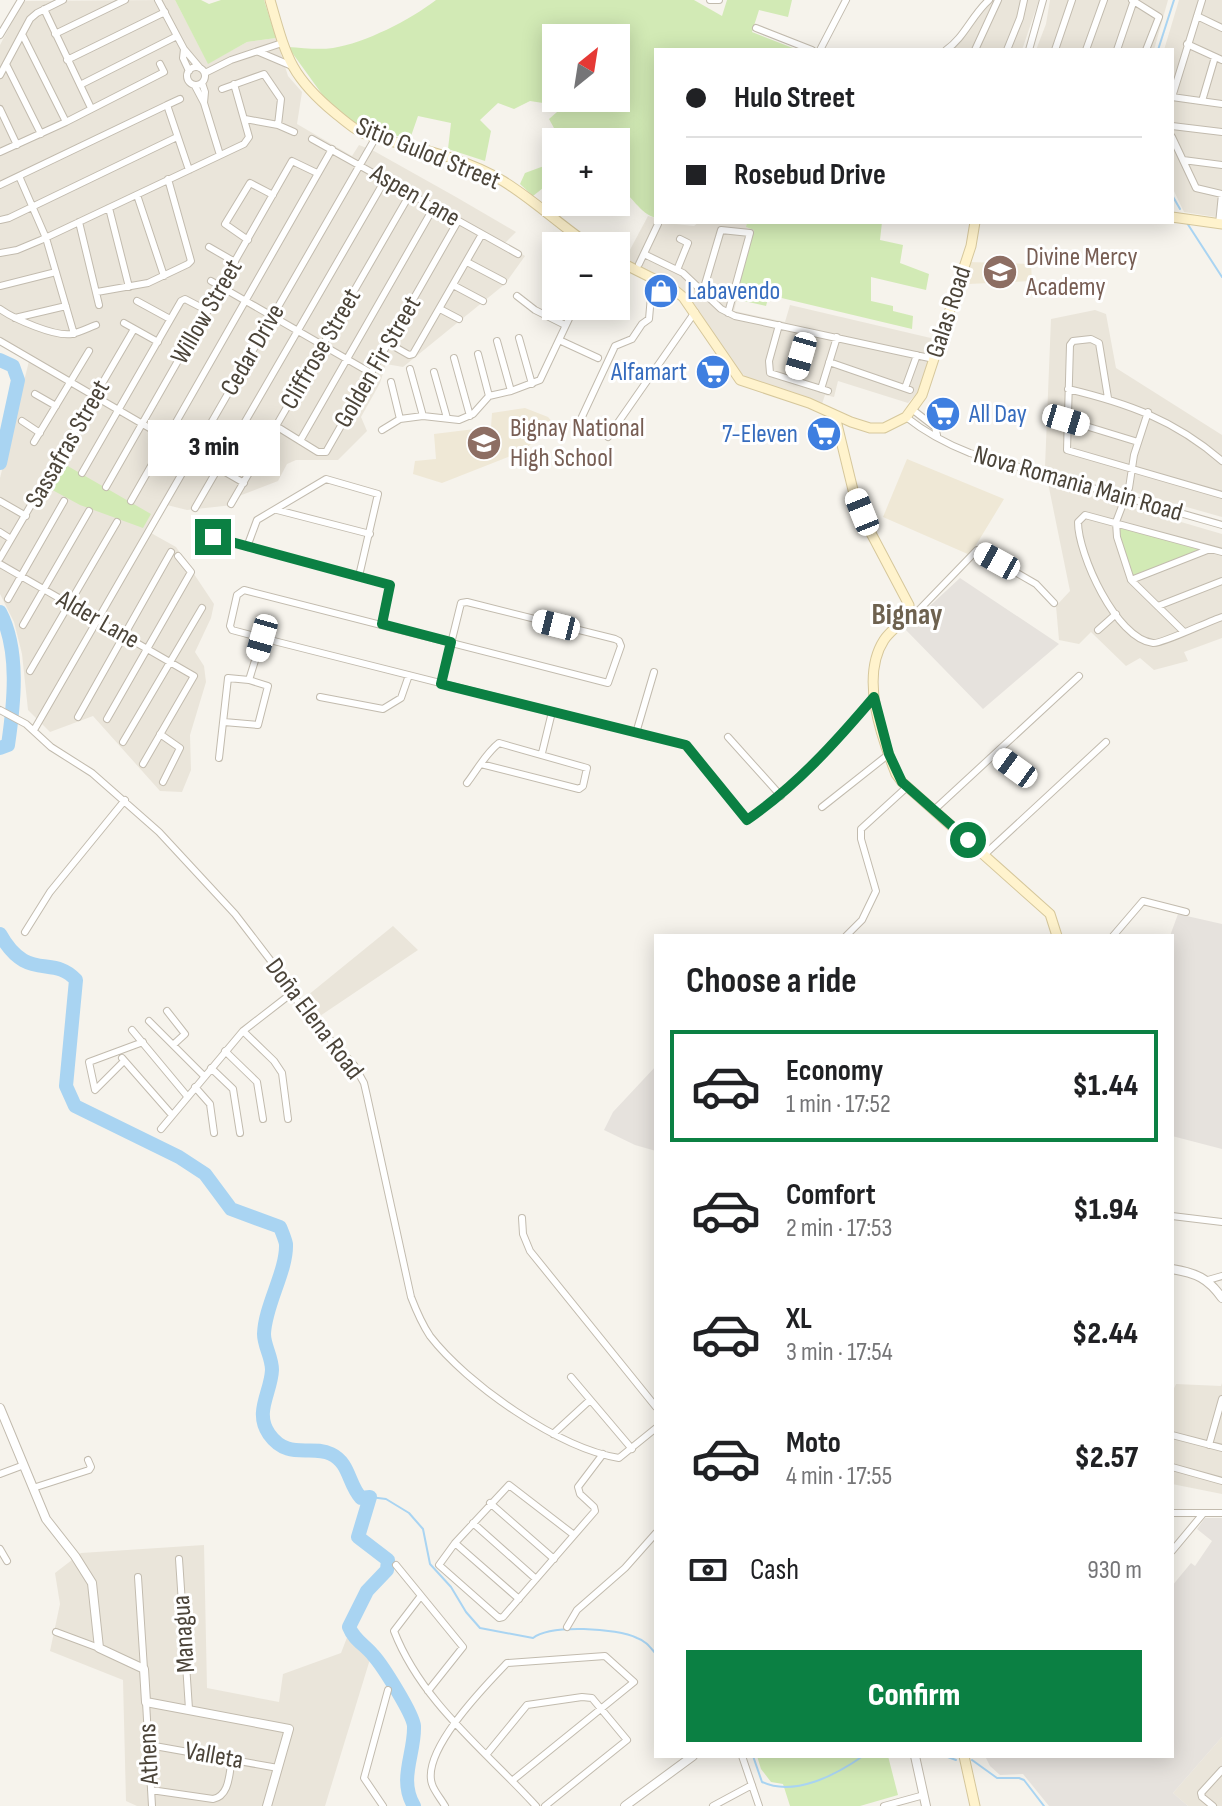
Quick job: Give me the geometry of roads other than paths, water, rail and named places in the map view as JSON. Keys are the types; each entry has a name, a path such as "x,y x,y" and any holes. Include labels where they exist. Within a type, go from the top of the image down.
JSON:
{"main road":[{"name":"Sitio Gulod Street","path":"270,0 282,43 304,85 356,130 432,150 502,181 570,232"},
{"path":"1174,217 1220,224"},
{"name":"Galas Road","path":"910,414 922,395 971,246 975,224"},
{"path":"630,267 683,297 735,377 870,428 884,428 910,414"},
{"path":"835,416 853,490 872,535 908,600 907,615 885,637 876,656 872,679 874,697 896,774 1050,914 1056,934"},
{"path":"964,1758 975,1806"}],"street":[{"path":"0,35 21,0"},
{"path":"0,75 30,19 63,0"},
{"path":"55,34 125,0"},
{"path":"158,0 184,49 202,70"},
{"path":"710,0 719,0"},
{"path":"821,48 846,0"},
{"path":"949,48 955,44 978,9 989,0"},
{"path":"976,48 998,0"},
{"path":"1008,48 1024,0"},
{"path":"1030,48 1043,0"},
{"path":"1056,48 1072,0"},
{"path":"1087,48 1104,0"},
{"path":"1118,48 1133,0 1159,17 1147,48"},
{"path":"1174,90 1202,0"},
{"path":"44,9 91,108"},
{"path":"67,60 165,12"},
{"path":"1197,16 1222,28"},
{"path":"756,28 807,48"},
{"path":"22,34 66,122"},
{"path":"80,85 177,36"},
{"path":"189,71 202,70 282,43"},
{"path":"1187,44 1219,58 1202,101"},
{"path":"184,49 183,58 189,71 187,79 198,84"},
{"path":"259,52 292,66"},
{"path":"6,64 41,134"},
{"path":"160,64 169,80"},
{"path":"202,70 198,84 220,155"},
{"path":"0,152 164,72"},
{"path":"222,89 261,73 267,76 281,99 278,125"},
{"path":"0,253 17,250 46,238 247,141 245,119 234,84"},
{"path":"1174,97 1222,104"},
{"path":"0,185 180,99"},
{"path":"167,105 189,170"},
{"path":"0,109 17,145"},
{"path":"245,119 278,125 294,132"},
{"path":"1174,126 1222,132"},
{"path":"0,220 177,137"},
{"name":"Cedar Drive","path":"34,730 376,137"},
{"name":"Aspen Lane","path":"312,139 518,254"},
{"path":"1174,141 1198,190 1222,194 1220,224"},
{"path":"131,501 332,149"},
{"path":"1183,160 1222,165"},
{"name":"Willow Street","path":"106,487 293,161 317,173"},
{"path":"19,176 46,238 74,334"},
{"path":"97,292 148,283 188,264 192,257 168,179"},
{"path":"195,508 385,180"},
{"path":"248,240 225,224 250,183 273,195"},
{"name":"Cliffrose Street","path":"231,504 410,194"},
{"path":"137,195 164,276"},
{"path":"300,441 434,207"},
{"path":"109,208 129,287"},
{"name":"Golden Fir Street","path":"276,426 318,452 326,452 458,221"},
{"path":"79,222 99,305"},
{"path":"639,264 658,224"},
{"path":"703,291 721,230 750,233 728,313"},
{"path":"388,343 409,355 413,354 482,234"},
{"path":"677,270 688,243 680,239"},
{"path":"209,247 235,262"},
{"path":"644,254 677,270 728,313 934,359"},
{"path":"467,262 503,281"},
{"path":"0,286 56,272"},
{"path":"211,281 371,373"},
{"path":"580,421 615,346 632,339 649,319 651,296 659,281"},
{"path":"453,285 483,301"},
{"path":"517,296 535,310 565,325"},
{"path":"82,473 183,299 208,311"},
{"path":"137,301 170,319"},
{"path":"13,319 66,306"},
{"path":"0,309 13,319 57,333 74,334 96,325"},
{"path":"440,309 459,319"},
{"path":"608,437 695,312"},
{"path":"382,430 400,419 423,416 459,420 470,416 489,396 540,380 568,320"},
{"path":"124,323 158,342"},
{"path":"779,325 768,369 774,375 825,390 837,337"},
{"name":"Sassafras Street","path":"0,561 134,329"},
{"path":"793,380 808,332"},
{"path":"519,338 532,384"},
{"path":"1108,398 1099,343 1091,339 1071,342 1067,450 1222,495"},
{"path":"559,340 598,358"},
{"path":"0,341 244,483"},
{"path":"497,341 511,391"},
{"path":"34,442 89,351"},
{"path":"478,354 489,396"},
{"path":"829,362 908,389 917,355"},
{"path":"454,358 470,416"},
{"path":"410,369 423,416"},
{"path":"434,372 447,418"},
{"path":"391,382 400,419"},
{"path":"1068,389 1108,398 1148,412 1206,447 1222,461"},
{"path":"35,394 56,406"},
{"path":"1148,412 1116,522 1117,537 1131,580 1183,631"},
{"name":"Nova Romania Main Road","path":"910,414 928,435 937,435 970,453 1222,525"},
{"path":"1066,420 1138,442"},
{"path":"22,421 40,433"},
{"path":"247,547 257,520 326,479 378,494 359,576"},
{"path":"0,501 26,516"},
{"path":"8,599 64,501"},
{"path":"277,510 370,534"},
{"path":"23,625 89,511"},
{"path":"1222,552 1116,522 1085,515 1079,519 1078,527 1095,584 1132,632 1151,643 1158,643 1222,617"},
{"path":"30,671 117,522"},
{"path":"0,532 11,539"},
{"path":"213,537 390,585 382,624"},
{"path":"1131,580 1210,549"},
{"path":"907,615 918,611 976,550 1036,584 1054,603"},
{"path":"78,717 175,554 191,572 107,719"},
{"name":"Alder Lane","path":"0,561 194,678 160,734"},
{"path":"1158,606 1222,581"},
{"path":"441,684 451,642 461,603 619,641 621,646 608,683 451,642 382,624 244,590 237,595 230,626 232,630 441,684 636,733 688,747 747,820 781,796 824,755 874,697"},
{"path":"123,742 202,608"},
{"path":"1098,630 1116,614"},
{"path":"249,680 262,638"},
{"path":"636,733 654,672"},
{"path":"320,697 383,709 401,698 409,675"},
{"path":"219,758 228,678 232,676 268,686 258,725 224,722"},
{"path":"934,810 1079,676"},
{"name":"Doña Elena Road","path":"0,710 18,719 46,743 78,763 159,832 235,914 315,1024 354,1065 364,1083 406,1281 425,1328 446,1353 518,1413 553,1434 603,1454"},
{"path":"542,753 552,712"},
{"path":"143,764 160,734 180,750 163,782"},
{"path":"728,737 781,796"},
{"path":"984,855 1106,742"},
{"path":"467,783 481,764 499,743 586,766 582,789 481,764"},
{"path":"996,753 1015,768"},
{"path":"822,807 889,754"},
{"path":"848,934 862,920 876,891 861,829 907,787"},
{"path":"25,932 50,892 125,800"},
{"path":"1115,934 1143,901 1186,912"},
{"path":"161,1129 243,1031 292,993"},
{"path":"167,1011 184,1032 173,1045"},
{"path":"149,1021 204,1076"},
{"path":"132,1030 187,1096"},
{"path":"243,1031 282,1073 288,1119"},
{"path":"124,1061 95,1090 89,1062 143,1042"},
{"path":"225,1051 257,1082 263,1119"},
{"path":"118,1052 172,1115"},
{"path":"211,1068 233,1089 240,1133"},
{"path":"195,1087 210,1104 214,1133"},
{"path":"1174,1216 1222,1222"},
{"path":"522,1218 523,1234 530,1251 654,1405"},
{"path":"1174,1269 1195,1273 1208,1280 1222,1298"},
{"path":"1208,1280 1222,1276"},
{"path":"571,1377 632,1449"},
{"path":"1209,1445 1220,1416 1222,1399"},
{"path":"553,1434 590,1400"},
{"path":"0,1408 46,1519 92,1583 99,1648"},
{"path":"574,1535 513,1485 506,1485 439,1565 499,1618 503,1617 554,1559 574,1535 595,1509 580,1494 578,1487 603,1454 619,1458 654,1430"},
{"path":"1174,1436 1222,1448"},
{"path":"33,1488 89,1470 88,1460"},
{"path":"0,1474 24,1465"},
{"path":"1174,1468 1222,1481"},
{"path":"490,1503 554,1559"},
{"path":"1174,1513 1222,1513"},
{"path":"1174,1549 1202,1515"},
{"path":"473,1523 536,1579"},
{"path":"567,1627 577,1610 625,1568 654,1535"},
{"path":"455,1543 519,1599"},
{"path":"0,1549 7,1561"},
{"name":"Managua","path":"179,1559 189,1709"},
{"path":"396,1565 464,1648 428,1691"},
{"path":"138,1577 146,1702 289,1729 267,1806"},
{"path":"420,1597 394,1633 428,1691 455,1724 536,1806"},
{"path":"56,1632 144,1669"},
{"path":"445,1806 431,1783 433,1758 440,1742 507,1663 605,1656 634,1682 513,1780"},
{"path":"383,1806 364,1778 388,1690"},
{"path":"486,1755 527,1705 532,1703 587,1697 602,1709 626,1737 625,1743 545,1806"},
{"name":"Athens","path":"146,1702 152,1806"},
{"name":"Valleta","path":"149,1745 278,1768"},
{"path":"625,1806 690,1758"},
{"path":"743,1758 759,1806"},
{"path":"915,1758 926,1806"},
{"path":"151,1790 213,1799 221,1797 225,1793 232,1759"},
{"path":"1222,1770 1201,1795 1212,1806 1222,1802"},
{"path":"713,1806 752,1785"},
{"path":"884,1806 924,1795"}],"waterway":[{"path":"1159,48 1174,0"},
{"path":"1174,198 1180,209"},
{"path":"1187,223 1222,277"},
{"path":"0,360 13,366 18,380 0,463"},
{"path":"0,612 11,643 14,677 8,745 0,748"},
{"path":"0,934 20,958 58,969 76,980 66,1086 75,1106 179,1157 205,1174 231,1209 280,1227 286,1244 280,1277 265,1323 265,1343 272,1370 263,1418 269,1434 284,1447 323,1451 337,1458 361,1498 370,1497 358,1537 388,1560 387,1570 367,1591 349,1627 383,1669 412,1720 414,1736 407,1786 414,1806"},
{"path":"370,1497 386,1499 409,1513 423,1529 430,1564 480,1628 533,1638 568,1629 615,1632 640,1639 654,1652"},
{"path":"754,1758 762,1782 787,1787 828,1777 860,1758"},
{"path":"950,1758 956,1760"},
{"path":"972,1760 997,1778 1024,1780 1044,1806"}],"place":[{"name":"Divine Mercy Academy","path":"1000,272"},
{"name":"Labavendo","path":"661,291"},
{"name":"Alfamart","path":"713,372"},
{"name":"All Day","path":"943,414"},
{"name":"7-Eleven","path":"824,434"},
{"name":"Bignay National High School","path":"484,443"}],"district":[{"name":"Bignay","path":"907,615"}]}
